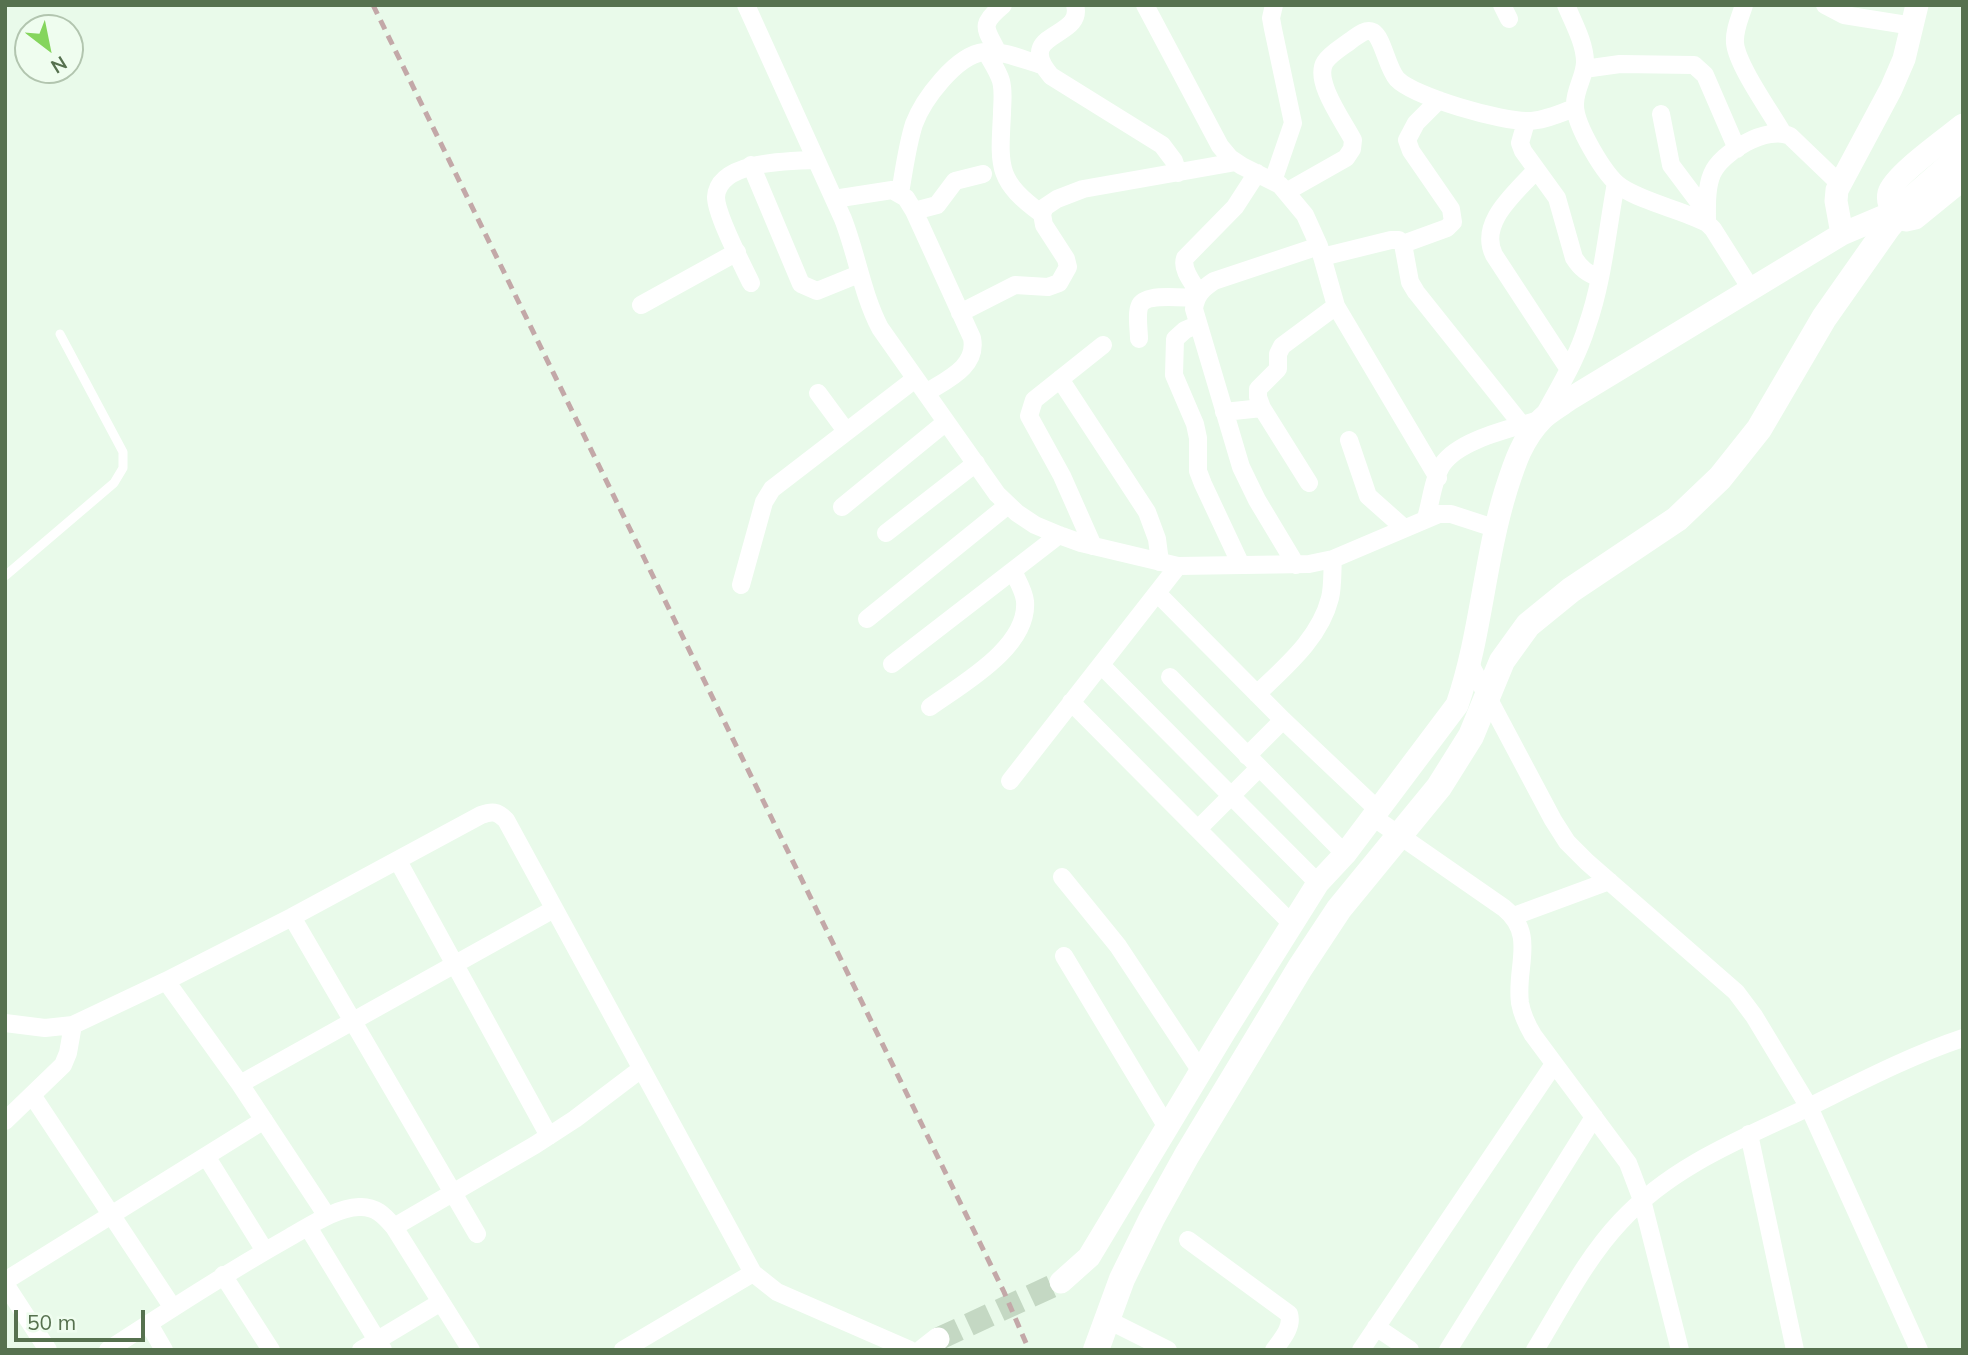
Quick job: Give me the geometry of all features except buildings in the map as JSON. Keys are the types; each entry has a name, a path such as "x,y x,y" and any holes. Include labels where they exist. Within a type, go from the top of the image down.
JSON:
{"main road":[{"path":"1096,1350 1122,1279 1152,1217 1187,1155 1300,968 1339,909 1445,777 1471,736 1502,661 1528,625 1571,590 1677,519 1720,478 1759,429 1824,318 1903,205 1963,153"}],"street":[{"path":"746,5 851,240 868,305 880,328 997,494 1035,525 1093,546 1178,566 1296,565 1333,559 1439,514 1451,514 1494,528"},
{"path":"1003,5 986,22 992,53 1002,82 999,152 1009,184 1017,196 1042,214"},
{"path":"1075,5 1076,18 1071,25 1048,38 1042,45 1039,53 1042,65 1051,76 1162,145 1174,161 1178,173"},
{"path":"1145,5 1220,146 1236,162 1272,182 1305,215 1321,252 1336,306 1438,478"},
{"path":"1272,182 1293,123 1271,18 1274,5"},
{"path":"1744,5 1735,32 1735,46 1741,60 1782,132 1798,142 1840,184"},
{"path":"1825,5 1844,15 1915,16 1904,59 1891,89 1840,184 1836,201 1842,234"},
{"path":"1571,9 1585,62 1576,95 1578,124 1608,175 1625,190 1707,218"},
{"path":"1198,295 1185,271 1185,258 1235,207 1272,182 1346,158 1352,149 1353,140 1323,85 1322,68 1326,61 1359,34 1367,31 1378,37 1389,68 1399,81 1413,90 1439,100 1526,122 1539,121 1575,108"},
{"path":"900,193 912,132 923,105 949,72 976,54 992,53 1042,65"},
{"path":"1584,69 1620,64 1694,65 1705,75 1737,149"},
{"path":"1403,244 1447,228 1453,222 1451,209 1411,151 1407,140 1416,123 1439,100"},
{"path":"1661,114 1671,165 1751,289"},
{"path":"1526,122 1520,143 1523,151 1557,198 1574,258 1586,272 1599,278"},
{"path":"1903,205 1889,203 1889,195 1895,182 1963,125"},
{"path":"1707,218 1709,185 1718,163 1759,136 1782,132"},
{"path":"751,283 717,207 717,190 731,176 764,162 816,160"},
{"path":"960,313 1015,285 1048,287 1059,283 1068,267 1066,259 1044,225 1042,214 1045,207 1071,192 1236,162"},
{"path":"751,166 801,284 817,291 859,274"},
{"path":"1536,170 1496,217 1490,228 1489,239 1494,255 1568,368"},
{"path":"914,211 937,205 955,181 983,174"},
{"path":"1061,1282 1089,1257 1318,883 1376,814 1457,705 1469,662 1494,528 1515,460 1532,422 1568,368 1587,327 1616,183"},
{"path":"1903,205 1906,219 1915,218 1958,187"},
{"path":"741,585 764,502 772,489 846,431 920,386 965,366 974,348 972,338 906,198 892,190 834,200"},
{"path":"1426,518 1441,466 1450,456 1466,446 1532,422 1842,234 1903,205"},
{"path":"1296,565 1248,483 1197,325 1194,309 1198,295 1214,281 1321,252 1399,240 1403,244 1410,282 1416,292 1532,422"},
{"path":"641,305 737,252"},
{"path":"1139,339 1139,308 1142,302 1151,298 1198,295"},
{"path":"1308,483 1262,408 1258,389 1278,369 1278,354 1282,346 1336,306"},
{"path":"1197,325 1185,330 1175,340 1174,375 1195,424 1198,438 1198,471 1241,565"},
{"path":"1093,546 1062,475 1029,416 1034,400 1103,345"},
{"path":"1060,379 1147,512 1157,539 1160,562"},
{"path":"818,393 846,431"},
{"path":"1224,412 1262,408"},
{"path":"842,507 946,422"},
{"path":"1349,440 1368,496 1404,528"},
{"path":"886,533 975,463"},
{"path":"867,619 1008,505"},
{"path":"892,664 1059,535"},
{"path":"1257,694 1301,651 1320,623 1330,597 1333,559"},
{"path":"1010,781 1178,566"},
{"path":"930,707 989,664 1018,632 1025,602 1013,571"},
{"path":"1157,593 1376,814 1514,916 1523,938 1520,1002 1524,1018 1532,1035 1628,1163 1642,1200 1681,1350"},
{"path":"1469,662 1567,842 1736,992 1773,1045 1809,1107 1919,1350"},
{"path":"1101,664 1318,883"},
{"path":"1170,677 1345,853"},
{"path":"1072,702 1293,925"},
{"path":"1198,829 1231,796 1283,720"},
{"path":"5,1023 45,1028 73,1024 166,981 292,917 481,815 499,813 506,820 753,1273 777,1292 897,1347"},
{"path":"398,861 549,1136"},
{"path":"1062,877 1118,946 1202,1073"},
{"path":"1514,916 1609,881"},
{"path":"240,1084 554,909"},
{"path":"292,917 477,1234"},
{"path":"1064,956 1168,1129"},
{"path":"166,981 240,1084 327,1216"},
{"path":"5,1121 63,1065 73,1024"},
{"path":"1535,1350 1592,1258 1619,1222 1661,1184 1749,1134 1901,1062 1963,1038"},
{"path":"1361,1350 1554,1064"},
{"path":"394,1227 549,1136 641,1069"},
{"path":"32,1095 173,1308"},
{"path":"1448,1350 1594,1117"},
{"path":"48,1350 5,1282 264,1120"},
{"path":"1749,1134 1796,1350"},
{"path":"206,1156 265,1251"},
{"path":"108,1350 223,1275 327,1216 357,1207 374,1208 394,1227 471,1350"},
{"path":"308,1227 380,1345"},
{"path":"1188,1240 1289,1314 1288,1328 1274,1350"},
{"path":"623,1350 753,1273"},
{"path":"223,1275 271,1350"},
{"path":"360,1350 380,1345 441,1302"},
{"path":"149,1324 164,1350"},
{"path":"1138,1350 1118,1325 1168,1350"},
{"path":"1376,1327 1410,1350"}],"lane":[{"path":"5,576 114,483 122,468 123,452 60,334"}],"tunnel":[{"path":"938,1339 1061,1282"}],"railway":[{"path":"373,5 1004,1292 1029,1350"}]}
